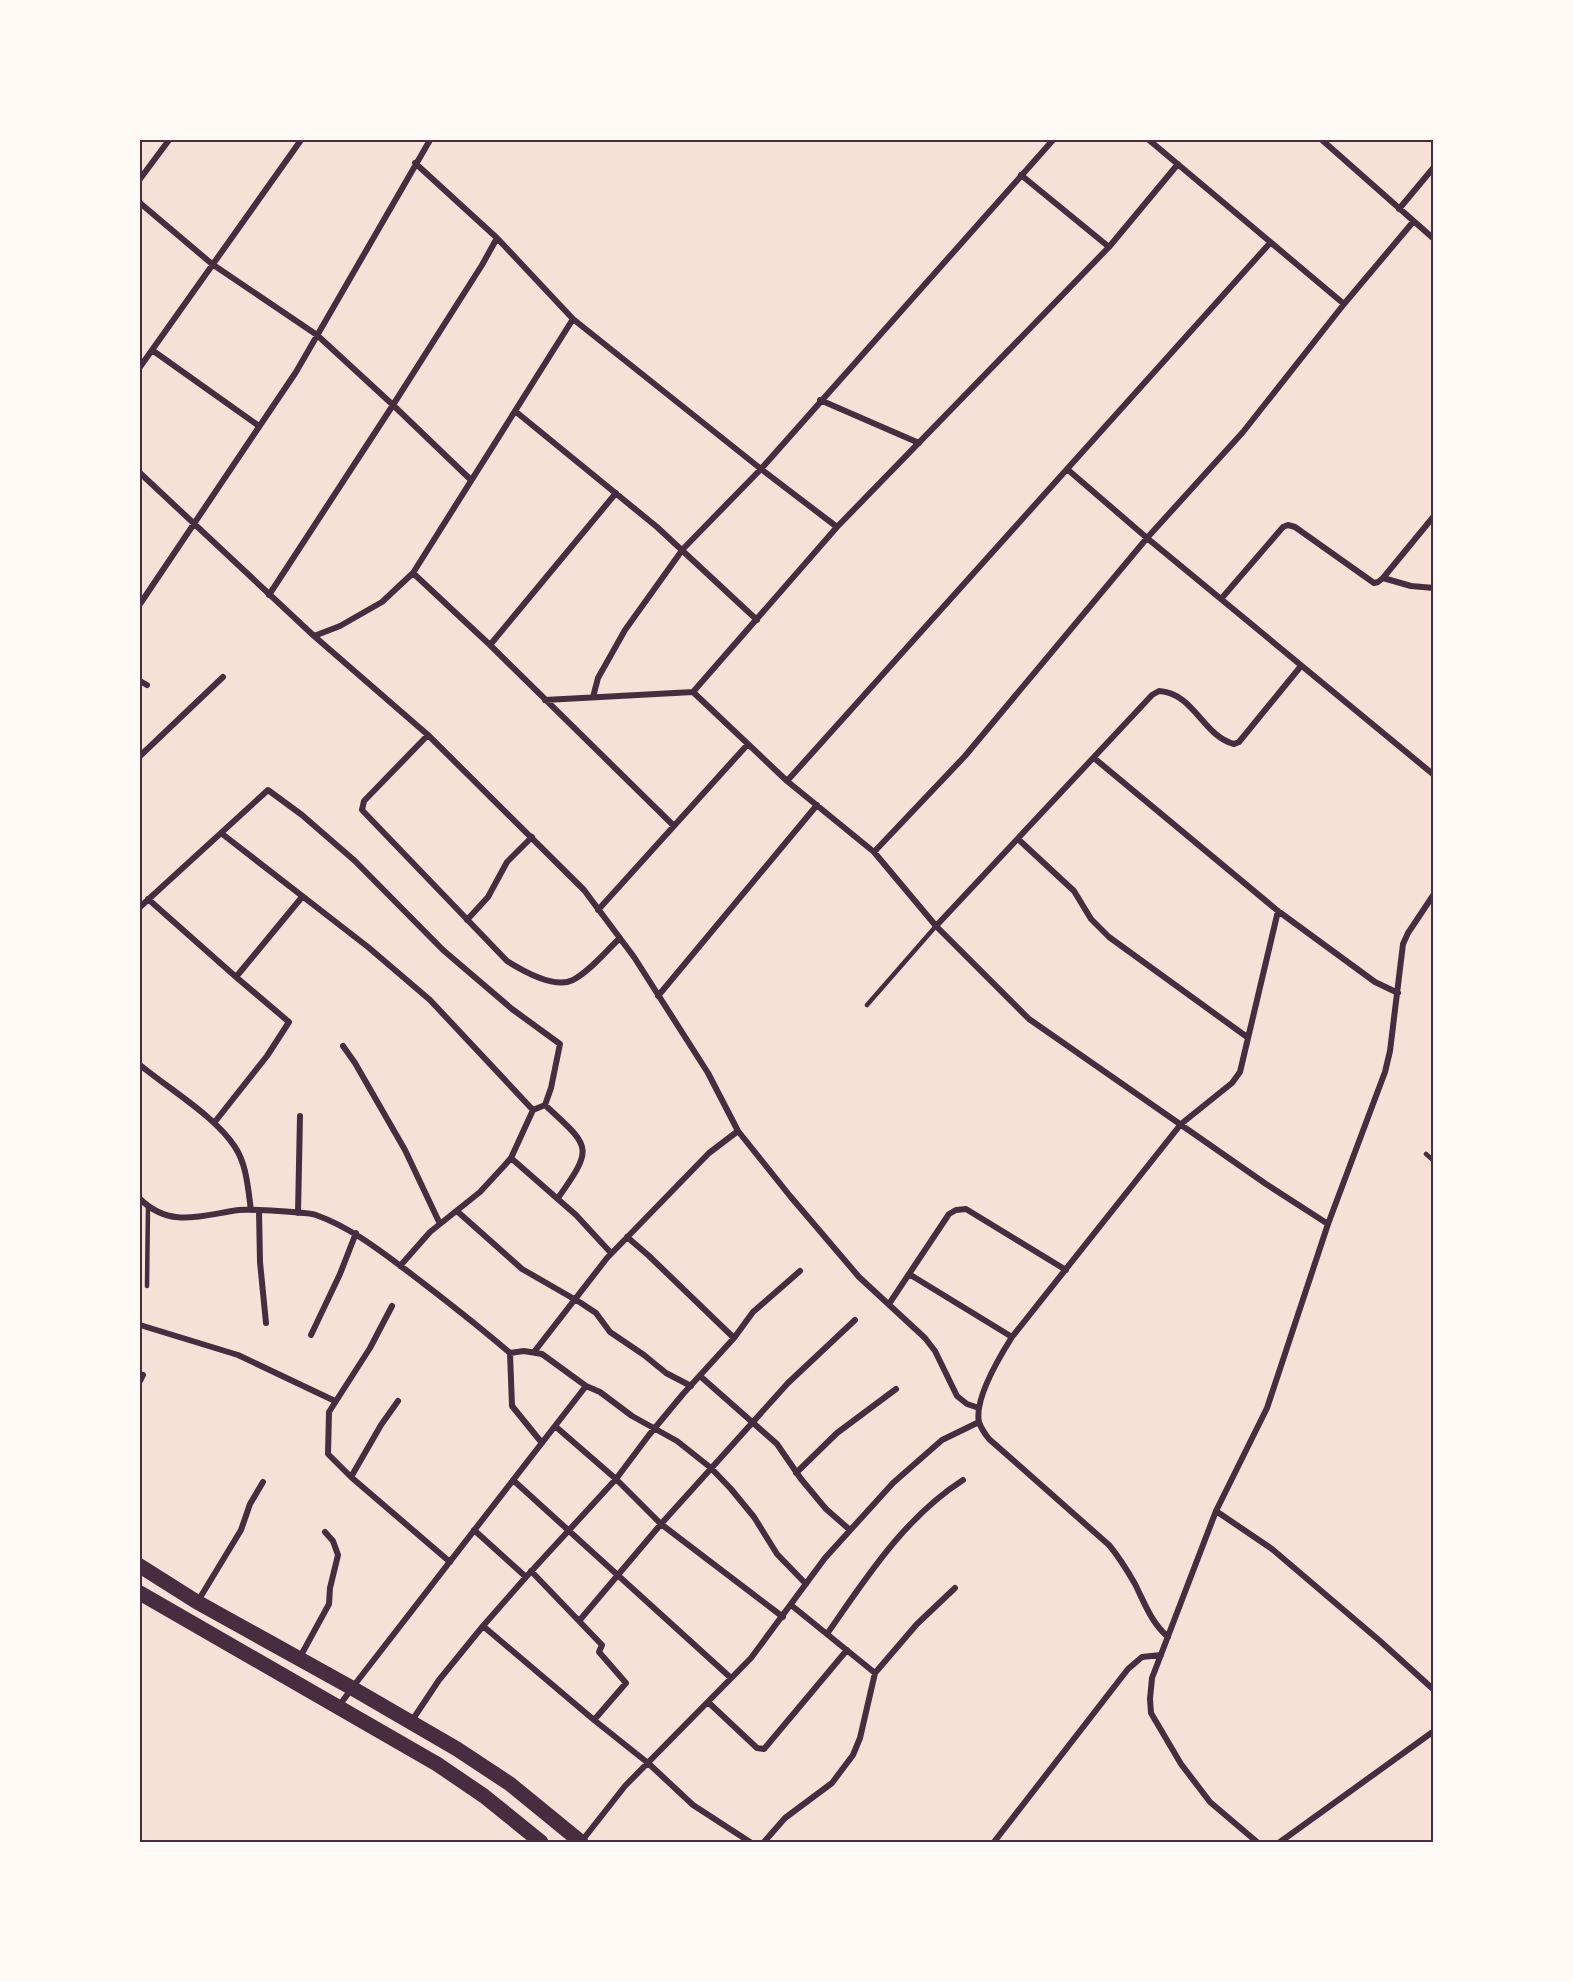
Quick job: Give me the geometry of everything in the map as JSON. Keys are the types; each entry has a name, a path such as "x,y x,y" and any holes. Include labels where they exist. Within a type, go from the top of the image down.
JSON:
{"main road":[{"path":"140,1566 197,1602 457,1749 510,1784 581,1842"},
{"path":"140,1593 437,1764 484,1797 541,1842"}],"street":[{"path":"140,179 169,140"},
{"path":"140,367 302,140"},
{"path":"140,604 296,372 430,140"},
{"path":"593,697 598,678 619,640 683,549 761,469 1053,140"},
{"path":"1149,140 1344,304"},
{"path":"1322,140 1434,239"},
{"path":"415,163 497,238 573,319 837,527"},
{"path":"545,700 693,692 837,527 1109,247 1178,164"},
{"path":"1399,209 1434,167"},
{"path":"1021,175 1109,247"},
{"path":"140,203 212,264 317,335 471,480"},
{"path":"874,852 965,756 1147,538 1243,432 1344,304 1413,222"},
{"path":"269,595 483,265 497,238"},
{"path":"787,781 1270,243"},
{"path":"314,636 340,626 382,602 412,573 573,319"},
{"path":"152,350 259,426"},
{"path":"820,400 919,443"},
{"path":"515,411 683,549 758,620"},
{"path":"1067,469 1434,776"},
{"path":"140,473 314,636 428,735 584,890 620,938 708,1073 738,1131 845,1261 925,1338 935,1351 957,1396 967,1404 979,1408"},
{"path":"490,645 616,493"},
{"path":"1221,598 1283,527 1288,525 1295,527 1369,581 1378,582 1434,516"},
{"path":"412,573 490,645 674,826"},
{"path":"1383,578 1412,586 1434,588"},
{"path":"936,926 1152,695 1159,691 1178,695 1220,738 1234,744 1239,742 1301,666"},
{"path":"140,756 223,677"},
{"path":"140,681 147,685"},
{"path":"693,692 787,781 874,852 936,926 1035,1024 1291,1201 1328,1224"},
{"path":"428,735 364,801 361,807 467,920 507,961 517,968 549,981 572,981 620,938"},
{"path":"598,910 748,744"},
{"path":"1094,758 1278,911 1376,982 1398,993"},
{"path":"140,907 268,790 302,815 355,861 443,950 512,1009 560,1044 545,1105 533,1110 511,1158 480,1192 458,1212 430,1232 400,1266"},
{"path":"658,996 817,805"},
{"path":"221,833 368,948 429,1000 533,1110"},
{"path":"467,920 488,897 507,861 532,837"},
{"path":"1018,839 1074,891 1090,919 1109,937 1247,1037"},
{"path":"1257,1842 1210,1802 1181,1764 1151,1713 1152,1678 1216,1511 1267,1408 1328,1224 1385,1072 1390,1051 1403,944 1434,894"},
{"path":"236,977 302,897"},
{"path":"148,899 289,1022 267,1056 214,1123"},
{"path":"1168,1637 1158,1628 1149,1614 1122,1561 1108,1545 989,1438 979,1422 979,1408 996,1364 1012,1337 1181,1124 1232,1083 1243,1065 1247,1037 1278,911"},
{"path":"343,1046 405,1149 440,1224"},
{"path":"140,1065 214,1123 236,1148 246,1176 251,1210"},
{"path":"545,1105 582,1143 583,1153 576,1173 558,1198"},
{"path":"298,1214 300,1116"},
{"path":"534,1353 611,1253 709,1153 738,1131"},
{"path":"511,1158 558,1198 611,1253"},
{"path":"140,1199 147,1207 171,1217 204,1217 241,1210 314,1214 356,1233 456,1307 510,1353 512,1406 542,1443"},
{"path":"889,1304 949,1214 956,1210 966,1209 1066,1270"},
{"path":"259,1211 260,1262 266,1323"},
{"path":"458,1212 522,1269 596,1313 610,1332 666,1373 691,1386"},
{"path":"310,1335 340,1274 356,1233"},
{"path":"627,1237 734,1338"},
{"path":"411,1723 439,1680 483,1626 616,1479 691,1386 734,1338 753,1312 800,1271"},
{"path":"909,1274 1012,1337"},
{"path":"392,1306 370,1348 329,1412 328,1454 351,1477 450,1562"},
{"path":"579,1621 661,1524 753,1421 788,1383 855,1320"},
{"path":"140,1325 238,1355 335,1401"},
{"path":"510,1353 525,1351 542,1354 632,1416 677,1441 711,1468 731,1489 754,1516 777,1554 806,1584"},
{"path":"700,1376 777,1444 796,1473 826,1509 850,1530"},
{"path":"338,1709 586,1386"},
{"path":"796,1473 837,1433 896,1389"},
{"path":"351,1477 381,1425 398,1401"},
{"path":"581,1842 625,1786 751,1658 825,1558 893,1483 942,1440 979,1422"},
{"path":"555,1426 616,1479 661,1524 783,1617"},
{"path":"513,1480 731,1678"},
{"path":"827,1634 869,1574 905,1530 944,1492 963,1480"},
{"path":"197,1602 241,1530 250,1504 263,1482"},
{"path":"1216,1511 1272,1549 1434,1689"},
{"path":"474,1530 525,1577"},
{"path":"298,1659 329,1604 330,1588 338,1555 333,1541 326,1532"},
{"path":"531,1571 602,1645 599,1652 626,1683 594,1720"},
{"path":"764,1842 785,1818 832,1783 853,1755 864,1727 875,1673 917,1624 955,1588"},
{"path":"791,1605 875,1673"},
{"path":"483,1626 648,1763 693,1805 750,1842"},
{"path":"708,1702 757,1748 764,1749 847,1650"},
{"path":"994,1842 1128,1669 1142,1657 1161,1655"},
{"path":"1280,1842 1434,1731"}],"lane":[{"path":"867,1005 936,926"},
{"path":"1426,1154 1434,1161"},
{"path":"147,1207 147,1286"}]}
